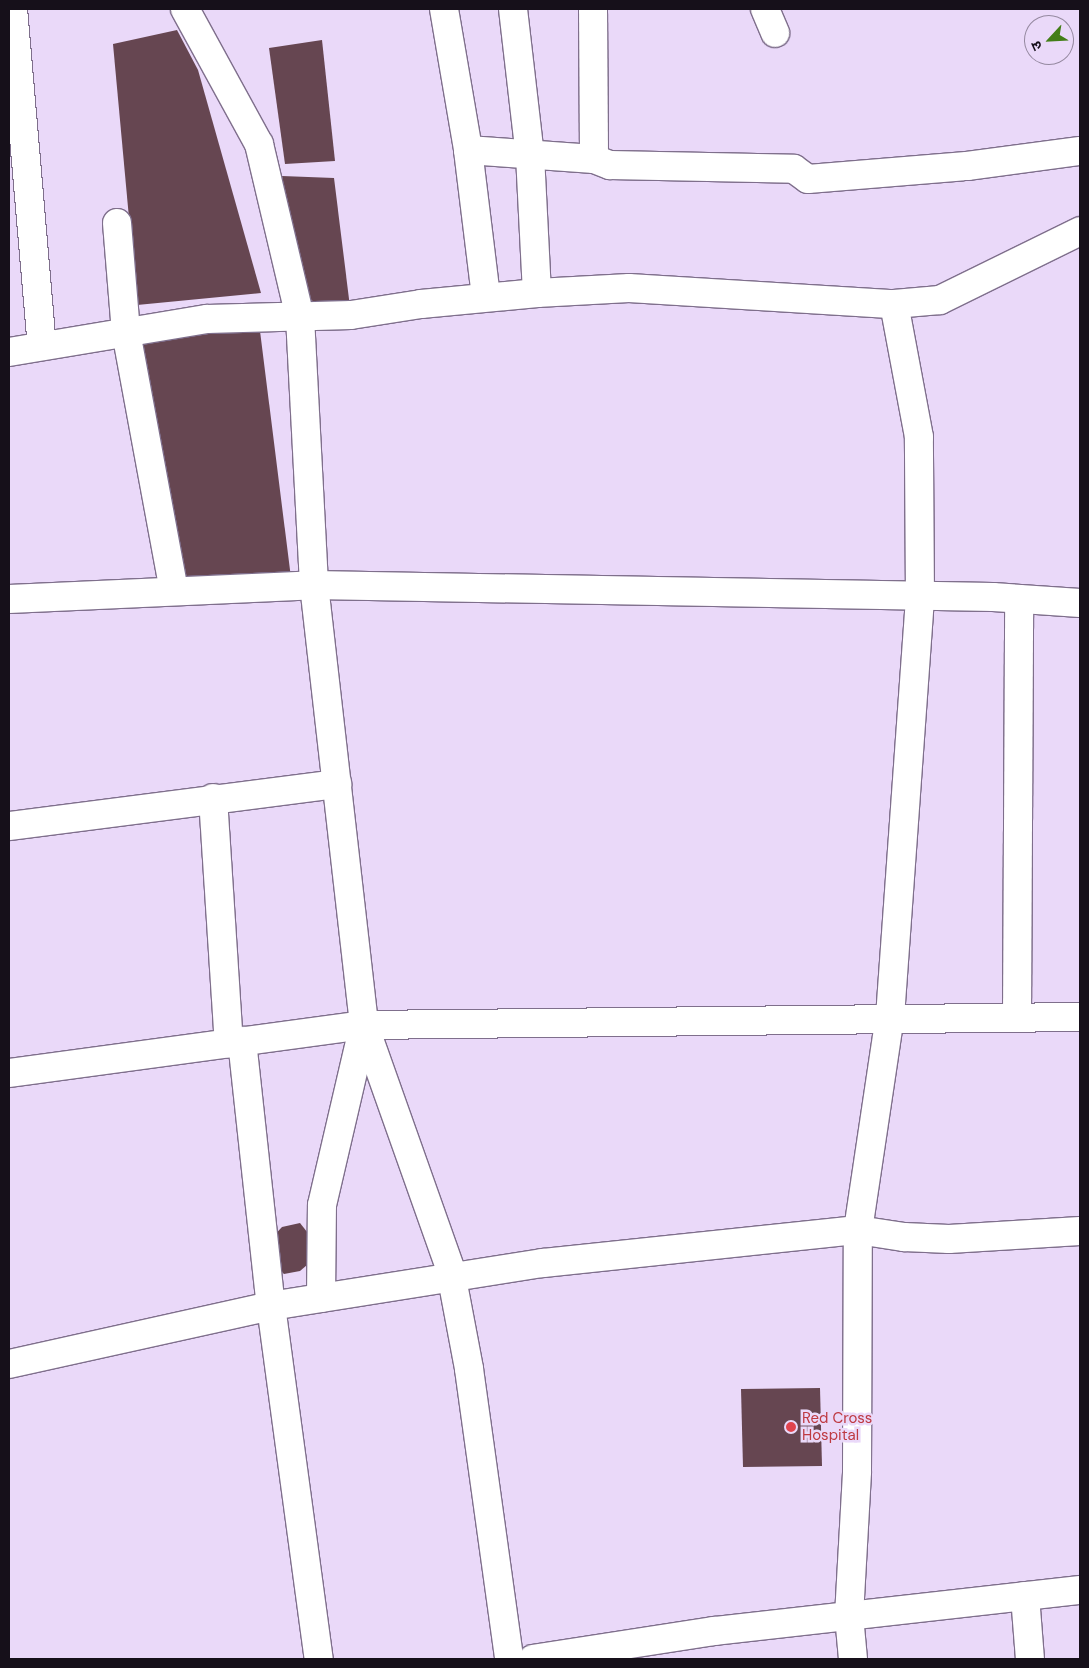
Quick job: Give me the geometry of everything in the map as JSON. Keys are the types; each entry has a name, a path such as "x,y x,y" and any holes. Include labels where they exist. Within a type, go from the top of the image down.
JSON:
{"street":[{"path":"185,9 259,144 300,317 314,585 364,1024 451,1277 469,1369 509,1659"},
{"path":"444,9 468,150 486,296"},
{"path":"513,9 530,154 538,293"},
{"path":"593,9 594,159"},
{"path":"13,10 42,346"},
{"path":"468,150 594,159 610,165 794,169 808,179 967,166 1080,151"},
{"path":"117,223 126,332 174,591"},
{"path":"9,352 207,319 350,315 486,296 538,293 630,288 894,304 940,300 1080,231"},
{"path":"853,1659 849,1616 857,1471 858,1230 890,1017 920,598 919,437 894,304"},
{"path":"9,599 314,585 1019,599 1080,603"},
{"path":"1016,1017 1019,599"},
{"path":"9,826 213,798 337,784"},
{"path":"213,798 235,1042 318,1659"},
{"path":"9,1073 364,1024 890,1017 1080,1017"},
{"path":"321,1298 322,1204 364,1024"},
{"path":"9,1364 271,1306 543,1263 858,1230 904,1237 949,1239 1080,1231"},
{"path":"534,1659 714,1631 1080,1590"},
{"path":"1025,1596 1030,1659"}],"building":[{"path":"177,30 198,70 261,293 137,305 113,44"},
{"path":"322,40 335,161 285,164 269,48"},
{"path":"282,176 334,178 351,315 302,297"},
{"path":"260,331 292,586 174,591 140,338"},
{"path":"300,1223 315,1242 314,1259 300,1271 284,1274 271,1262 268,1242 282,1227"},
{"path":"820,1388 822,1466 743,1467 741,1389"}],"place":[{"name":"Red Cross Hospital","path":"791,1427"}]}
